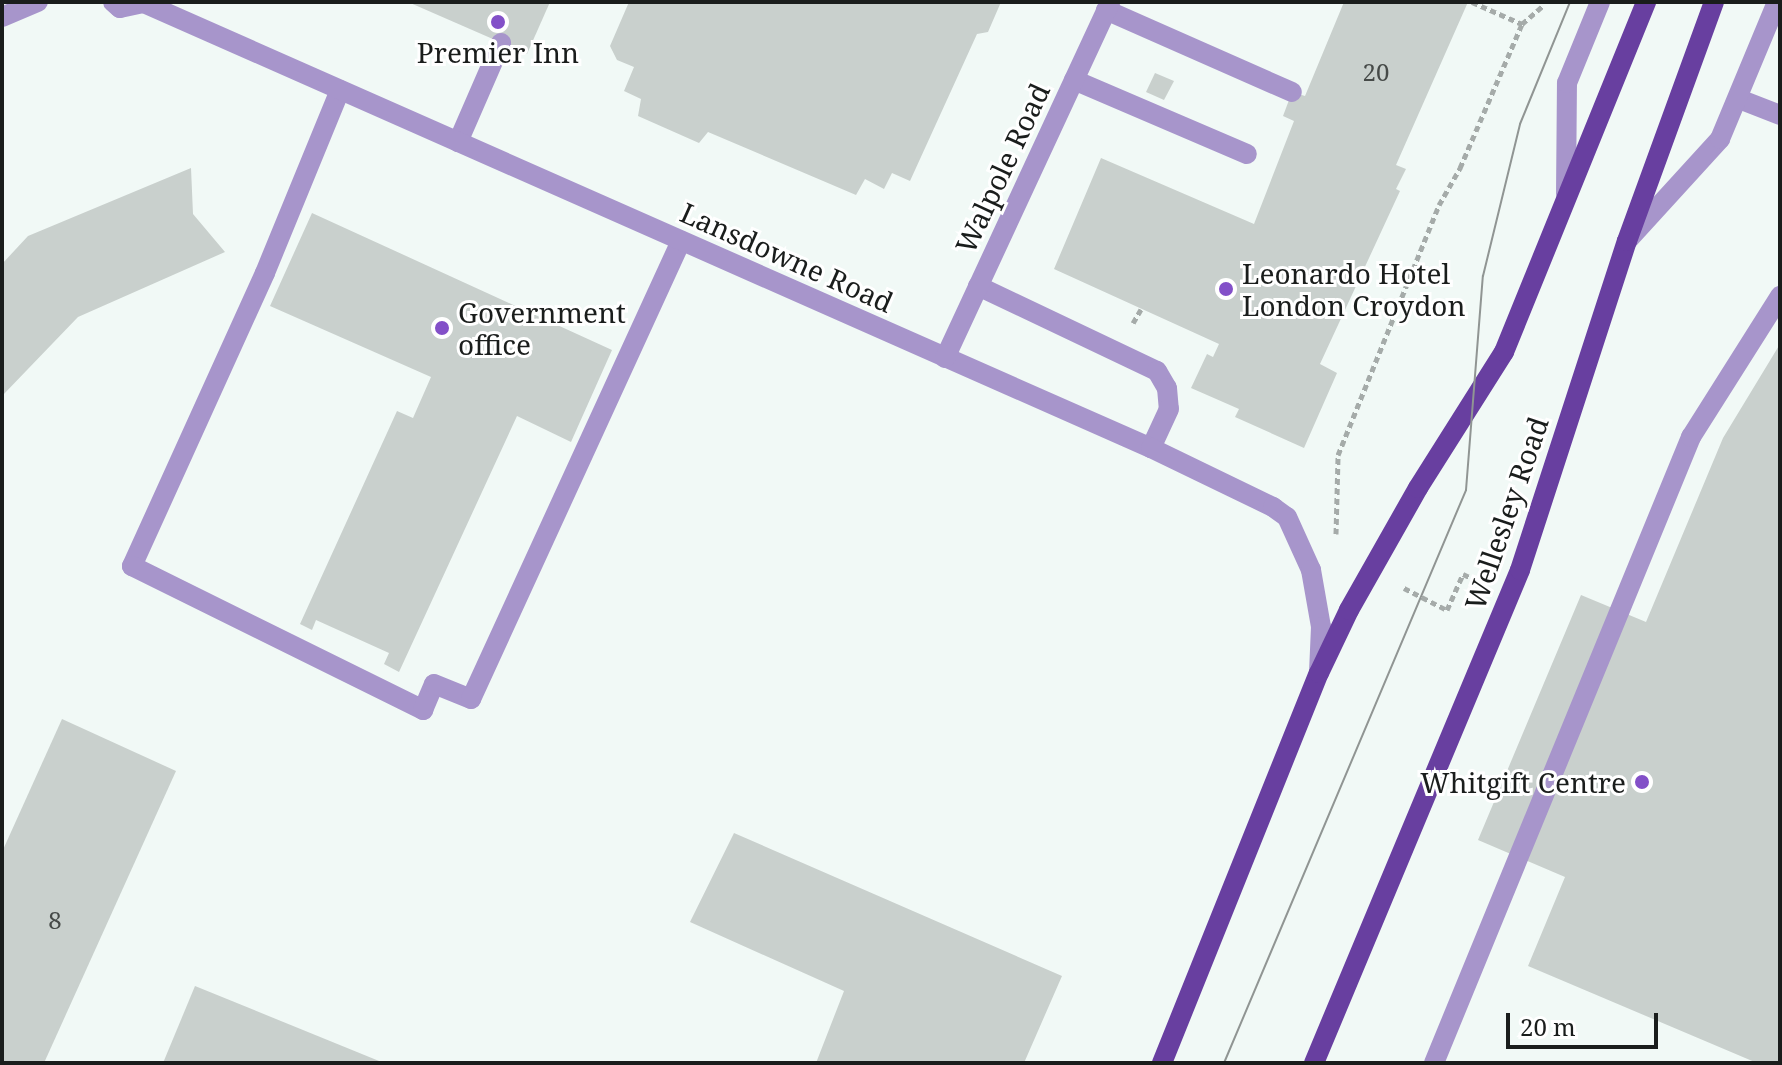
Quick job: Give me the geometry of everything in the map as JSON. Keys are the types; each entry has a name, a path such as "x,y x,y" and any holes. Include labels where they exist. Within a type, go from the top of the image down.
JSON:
{"main road":[{"path":"1162,1063 1319,673 1418,488 1504,352 1646,2"},
{"path":"1627,241 1714,2"},
{"name":"Wellesley Road","path":"1314,1063 1511,593 1627,241"}],"street":[{"path":"2,17 38,2"},
{"name":"Lansdowne Road","path":"113,2 120,8 144,3 1151,448 1257,498 1287,517 1301,540 1311,570 1321,627 1319,673"},
{"path":"1566,194 1567,83 1600,2"},
{"name":"Wellesley Road","path":"1627,241 1720,139 1777,2"},
{"path":"1108,6 1292,92"},
{"name":"Walpole Road","path":"945,358 1108,6"},
{"path":"458,142 501,43"},
{"path":"1074,80 1247,154"},
{"path":"340,90 265,273 132,566 423,710 434,684 471,699 681,241"},
{"path":"1739,99 1780,115"},
{"path":"978,286 1157,371 1167,388 1169,409 1151,448"},
{"path":"1434,1063 1691,437 1780,296"}],"path":[{"path":"1472,2 1522,24"},
{"path":"1311,570 1336,553 1338,455 1439,205 1460,168 1522,24 1544,5"},
{"path":"1371,571 1447,610 1463,574 1511,593"}],"building":[{"name":"Premier Inn","path":"408,2 550,2 527,54"},
{"path":"629,2 1001,2 988,32 977,34 910,181 892,173 884,189 865,179 856,195 708,132 699,143 638,116 641,99 624,91 634,67 617,60 610,46"},
{"name":"Leonardo Hotel London Croydon","path":"1344,2 1468,2 1396,165 1406,169 1396,189 1400,191 1320,364 1337,373 1304,448 1235,417 1239,409 1191,388 1207,354 1213,357 1219,344 1054,269 1101,158 1254,224 1294,121 1283,116 1292,92 1305,96"},
{"path":"1155,73 1174,81 1164,100 1146,92"},
{"path":"191,168 193,214 225,252 78,317 2,396 2,264 28,236"},
{"path":"312,213 612,350 571,442 517,416 399,672 384,664 389,653 316,620 312,630 300,624 397,411 413,418 431,377 270,306"},
{"path":"1780,344 1780,1063 1757,1063 1528,966 1565,877 1478,840 1581,595 1646,622 1723,438"},
{"path":"62,719 176,771 44,1063 2,1063 2,852"},
{"path":"734,833 1062,976 1024,1063 816,1063 844,991 690,922"},
{"path":"195,986 384,1063 163,1063"}],"tram line":[{"path":"1224,1063 1466,490 1483,276 1520,124 1570,2"}],"place":[{"name":"Premier Inn","path":"498,22"},
{"name":"Leonardo Hotel London Croydon","path":"1226,289"},
{"name":"Government office","path":"442,328"},
{"name":"Whitgift Centre","path":"1642,782"}]}
